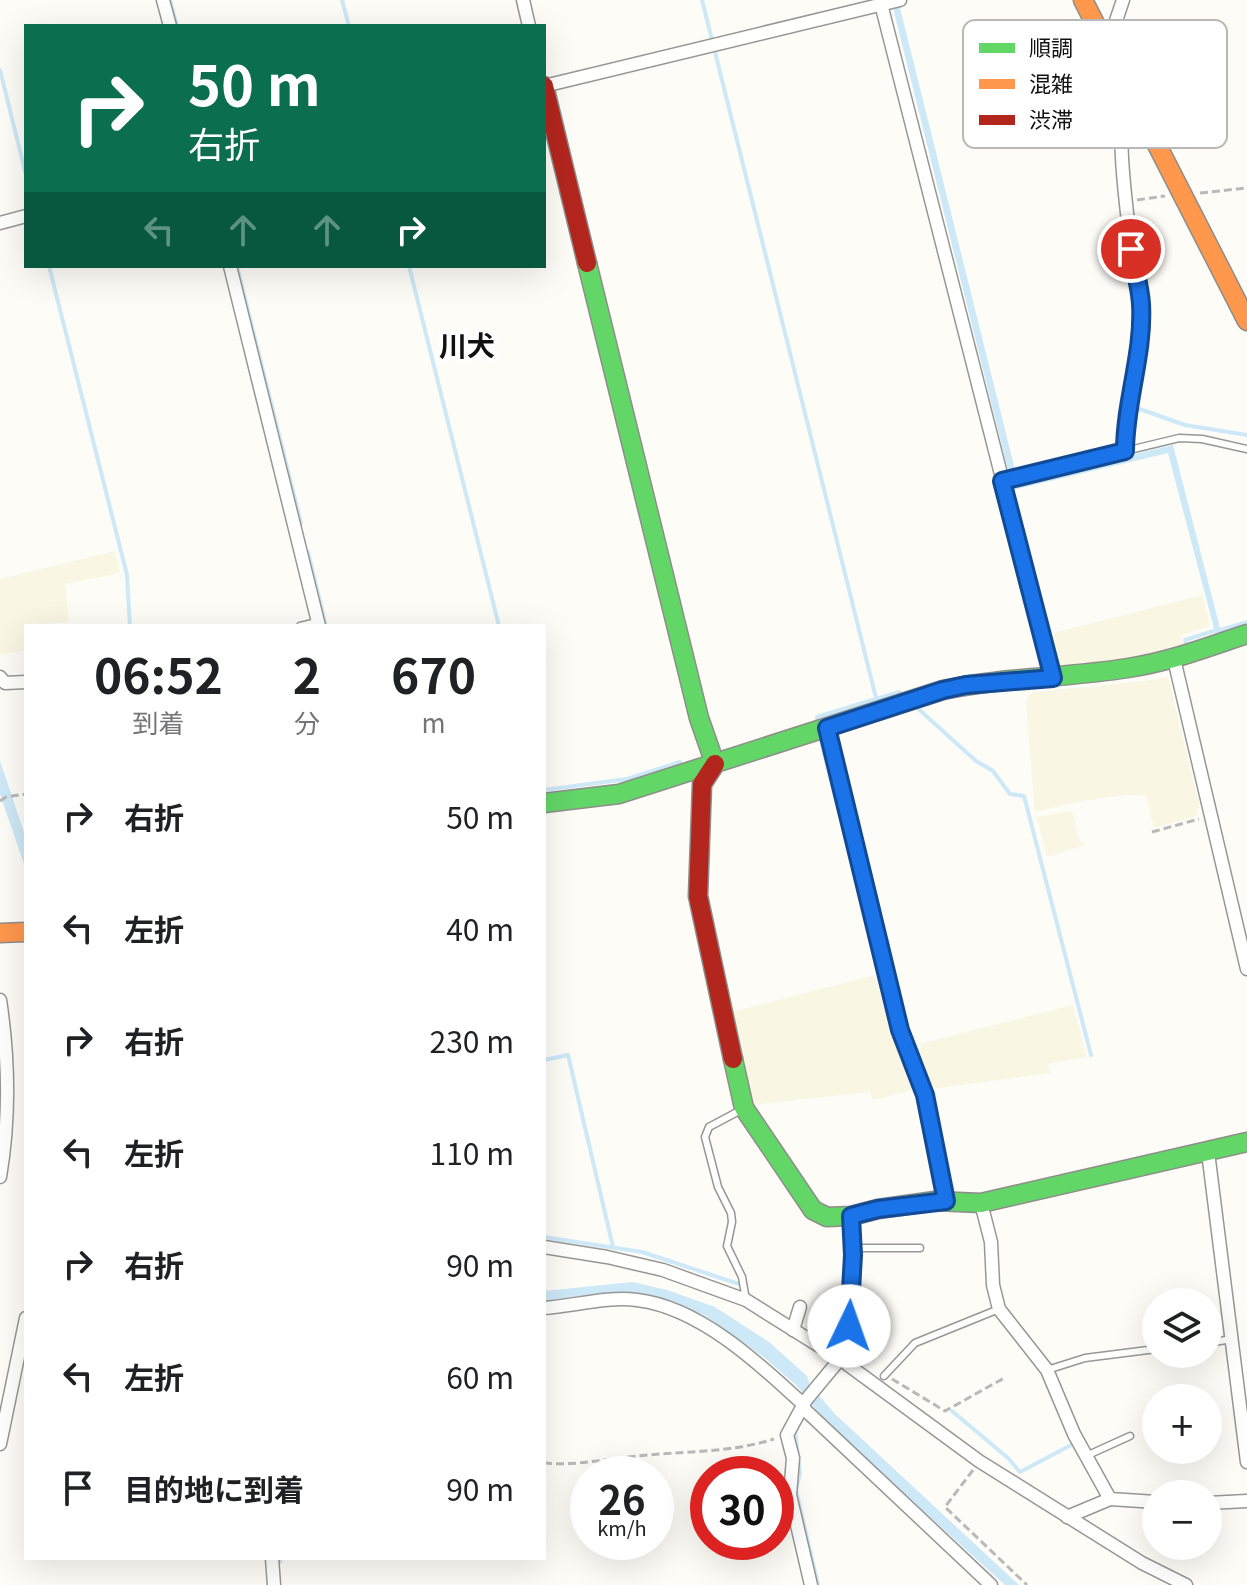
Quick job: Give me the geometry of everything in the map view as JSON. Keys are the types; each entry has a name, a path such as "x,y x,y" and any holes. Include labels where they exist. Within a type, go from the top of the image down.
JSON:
{"street":[{"path":"163,0 169,24"},
{"path":"523,0 529,24"},
{"path":"1083,0 1093,20"},
{"path":"1116,20 1123,0"},
{"path":"546,86 888,2 1010,479 1053,678"},
{"path":"546,94 699,718 715,764"},
{"path":"1010,479 1125,451 1125,430 1140,338 1141,302 1134,273 1121,148"},
{"path":"1158,148 1247,321"},
{"path":"0,223 24,217"},
{"path":"230,268 318,624"},
{"path":"546,803 619,794 943,690 966,685 1053,678 1174,659 1247,634"},
{"path":"1174,659 1247,969"},
{"path":"0,677 5,683 24,682"},
{"path":"827,728 900,1030 925,1095 946,1201"},
{"path":"715,764 702,784 698,896 744,1108 813,1210 827,1217 946,1201 981,1203 1247,1142"},
{"path":"0,933 24,933"},
{"path":"0,1000 8,1050 5,1147 0,1177"},
{"path":"1208,1152 1247,1462"},
{"path":"981,1203 991,1242 993,1285 999,1309 1047,1370 1086,1456 1110,1499"},
{"path":"811,1585 790,1495 793,1458 787,1435 804,1404 840,1359 849,1326 851,1216"},
{"path":"546,1247 663,1270 746,1300 840,1359 979,1461 1142,1563 1186,1585"},
{"path":"546,1308 622,1299 641,1300 707,1326 753,1357 991,1585"},
{"path":"793,1330 800,1307"},
{"path":"0,1444 24,1328"},
{"path":"1067,1517 1110,1499 1142,1501"},
{"path":"1222,1502 1247,1501"},
{"path":"272,1560 274,1585"}],"lane":[{"path":"1125,451 1179,438 1202,439 1247,449"},
{"path":"744,1108 709,1127 705,1137 718,1187 731,1213 727,1246 742,1277 746,1300"},
{"path":"852,1248 920,1248"},
{"path":"884,1376 915,1343 999,1309"},
{"path":"1222,1341 1233,1339"},
{"path":"1047,1370 1085,1358 1142,1351"},
{"path":"1086,1456 1130,1436"}],"path":[{"path":"1125,201 1247,188"},
{"path":"0,801 24,794"},
{"path":"1152,832 1211,816"},
{"path":"884,1376 945,1411 1006,1377"},
{"path":"546,1463 569,1465 733,1448 787,1435"},
{"path":"979,1461 945,1507 1027,1585"}],"shaded area":[{"path":"115,551 120,573 65,584 69,622 24,624 24,650 0,655 0,579"},
{"path":"1203,595 1210,626 1180,636 1183,645 1180,649 1124,662 1058,666 1051,636 1057,632"},
{"path":"1168,677 1200,808 1197,816 1154,828 1146,796 1127,795 1035,812 1026,703 1028,696 1034,692"},
{"path":"1070,811 1074,815 1078,838 1085,845 1047,857 1037,817"},
{"path":"875,975 893,1038 901,1049 917,1089 873,1100 870,1092 752,1105 731,1012"},
{"path":"1073,1005 1087,1057 1048,1064 1050,1073 932,1089 916,1050 921,1048 920,1044"}],"water":[{"path":"891,0 898,0 1018,482 1173,445 1220,628 1247,620 1247,626 1216,636 1168,453 1013,490"},
{"path":"0,761 24,832 24,864 0,794"},
{"path":"633,1282 715,1307 769,1342 807,1376 810,1385 835,1414 1019,1585 1005,1585 855,1449 822,1417 796,1385 761,1355 704,1315 638,1294 546,1302 546,1291"}],"waterway":[{"path":"170,0 176,24"},
{"path":"342,0 348,24"},
{"path":"702,0 876,698"},
{"path":"0,70 24,167"},
{"path":"50,268 127,575 130,624"},
{"path":"237,268 301,523"},
{"path":"410,268 498,624"},
{"path":"1134,407 1185,425 1247,435"},
{"path":"308,552 326,624"},
{"path":"1186,644 1185,640 1217,630"},
{"path":"818,724 817,717 899,692 904,696"},
{"path":"913,704 976,761 993,771 1010,794 1024,796 1091,1055"},
{"path":"820,737 895,1034"},
{"path":"546,790 627,779 680,762"},
{"path":"546,1060 568,1055 613,1247"},
{"path":"546,1237 642,1252 739,1284"},
{"path":"952,1411 1008,1458 1020,1472 1073,1444"},
{"path":"795,1431 800,1473 796,1490 818,1585"}],"traffic: fast":[{"path":"587,263 699,718 715,764"},
{"path":"546,803 619,794 943,690 1143,665 1247,634"},
{"path":"733,1059 744,1108 813,1210 827,1217 851,1216 935,1201 981,1203 1247,1142"}],"traffic: slow":[{"path":"1083,0 1093,20"},
{"path":"1159,148 1247,321"},
{"path":"0,933 24,932"}],"traffic: jam":[{"path":"546,94 587,263"},
{"path":"715,764 702,784 698,896 733,1059"}],"district":[{"name":"川犬","path":"467,346"}],"route":[{"path":"849,1326 853,1255 851,1216 878,1209 946,1201 925,1095 900,1030 827,728 943,690 966,685 1053,678 1002,481 1125,451 1125,430 1140,338 1141,302 1131,249"}]}
